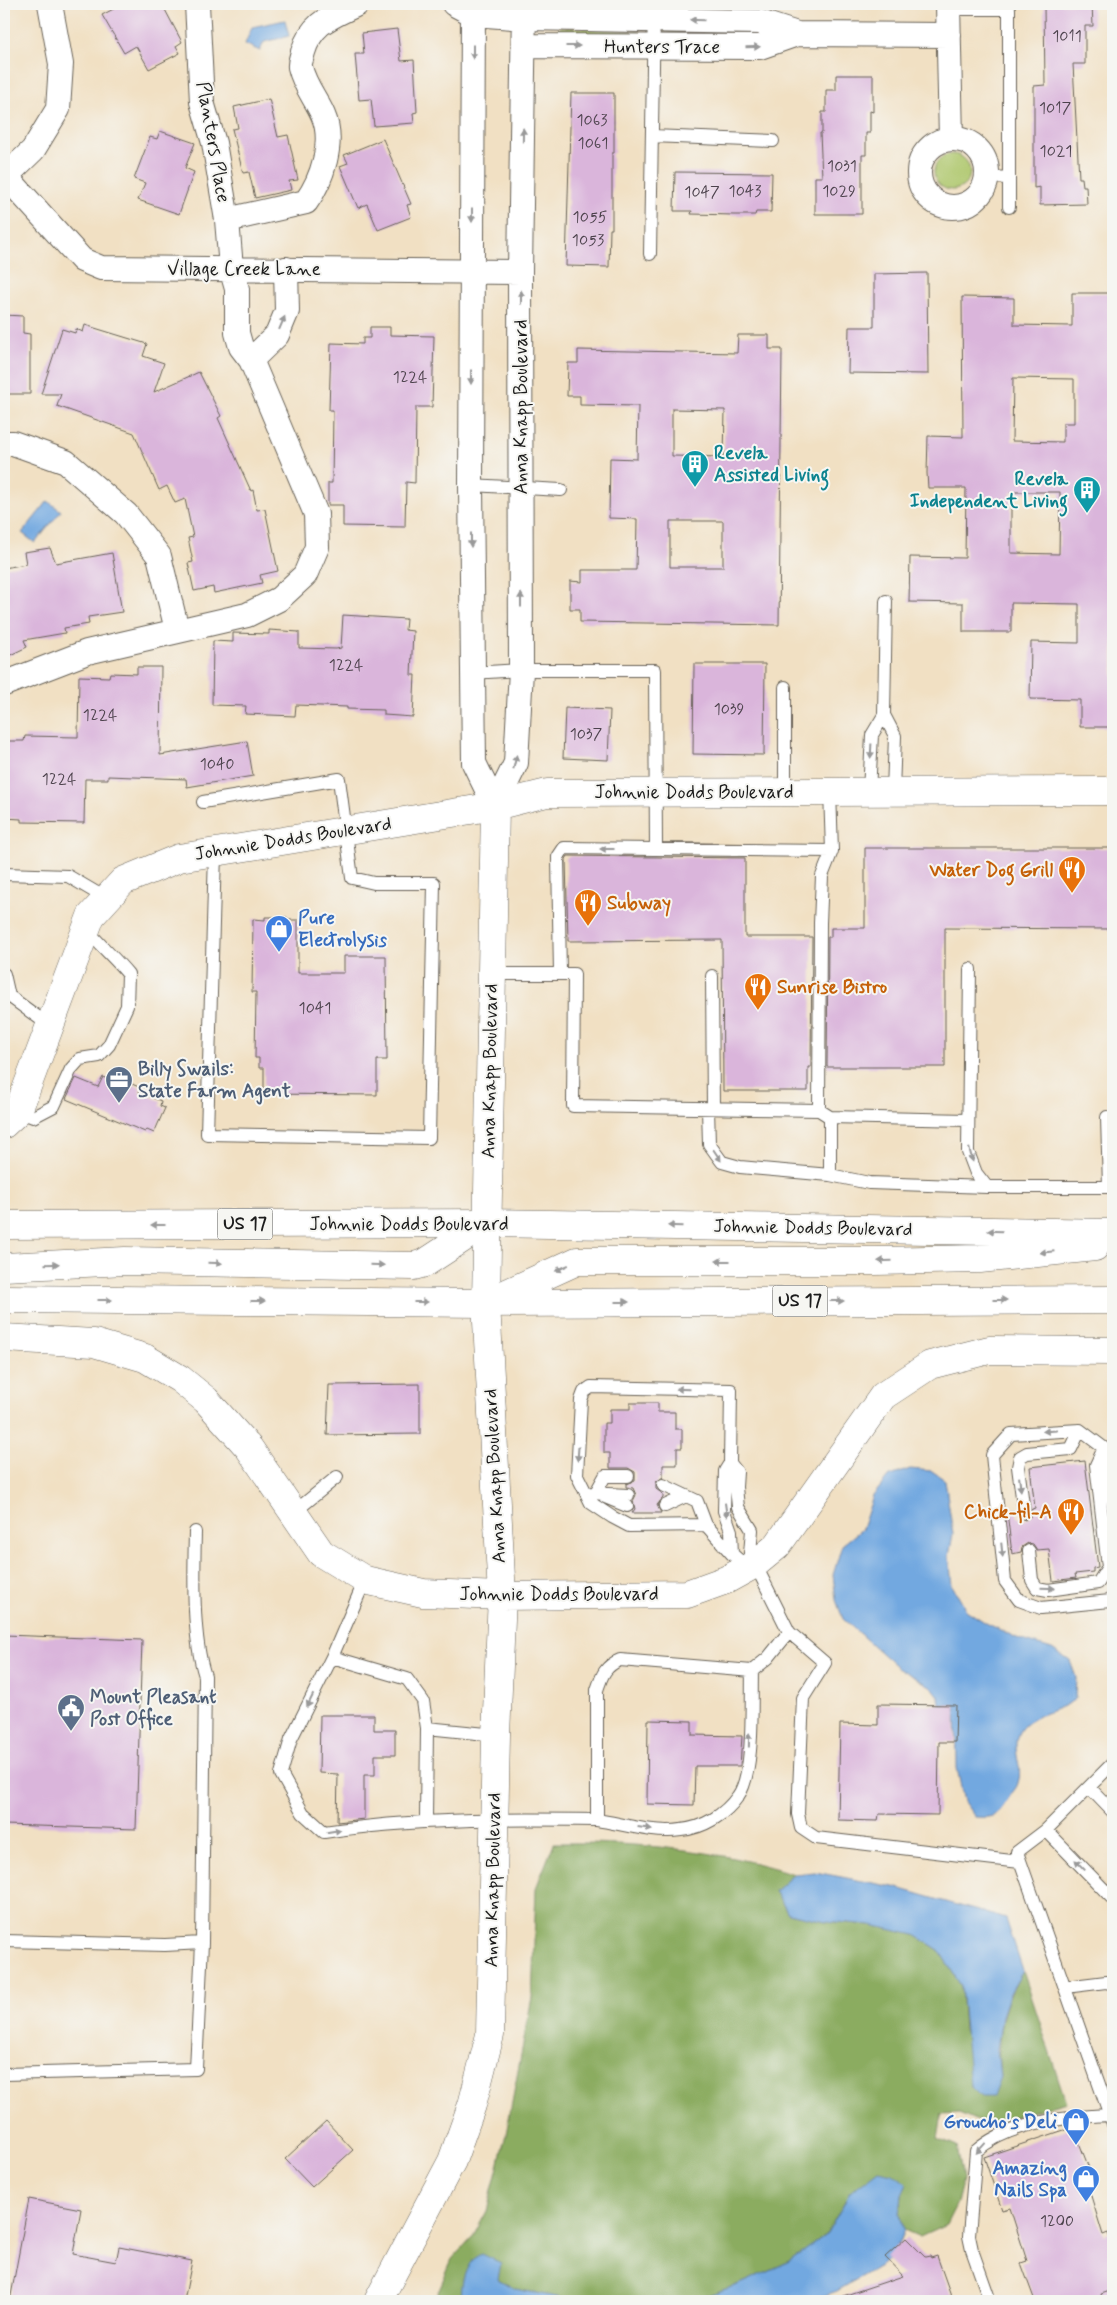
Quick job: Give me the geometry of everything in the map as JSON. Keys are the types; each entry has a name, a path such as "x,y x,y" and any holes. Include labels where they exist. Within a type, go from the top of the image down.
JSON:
{"main road":[{"name":"Johnnie Dodds Boulevard","path":"11,1118 50,1026 91,916 122,881 179,858 495,806 547,793 881,791"},
{"path":"881,791 1113,791"},
{"name":"Anna Knapp Boulevard","path":"378,2301 452,2162 472,2105 490,2035 496,1735 502,1596 486,1302 495,806"},
{"name":"Johnnie Dodds Boulevard","path":"4,1225 486,1223 1113,1233"},
{"path":"4,1267 125,1261 414,1266 425,1263 486,1223"},
{"path":"486,1302 577,1261 980,1259 1113,1245"},
{"name":"US 17","path":"4,1299 486,1302 1113,1300"},
{"name":"Johnnie Dodds Boulevard","path":"4,1338 94,1343 145,1358 180,1379 206,1400 249,1448 321,1553 364,1580 423,1593 502,1596 687,1594 726,1580 745,1562 777,1546 883,1396 930,1366 989,1350 1113,1352"}],"street":[{"name":"Village Creek Lane","path":"50,4 61,64 58,109 34,150 5,175 82,260 101,268 520,272"},
{"name":"Planters Place","path":"4,684 87,652 247,615 279,599 305,575 317,547 316,514 251,360 241,347 237,334 236,289 231,268 227,220 214,143 202,102 197,4"},
{"name":"Planters Place","path":"227,220 306,202 315,191 326,156 326,132 324,116 314,101 300,66 308,36 327,19 357,4"},
{"path":"948,6 951,138"},
{"name":"Hunters Trace","path":"466,7 524,11 654,11 760,22 797,34 949,35"},
{"name":"Anna Knapp Boulevard","path":"466,7 472,272 471,485 474,763 495,806"},
{"name":"Anna Knapp Boulevard","path":"495,806 516,763 521,670 520,272 525,46 524,11"},
{"name":"Hunters Trace","path":"525,46 760,47 797,34"},
{"path":"951,138 968,142 977,149 986,167 998,177 966,204 956,206 945,205 931,198 923,189 919,178 921,160 928,149 938,142 951,138"},
{"path":"251,360 277,335 287,311 286,269"},
{"path":"4,443 13,443 66,462 126,514 159,556 177,630"}],"lane":[{"path":"948,6 1009,7 998,177 1009,207"},
{"path":"650,254 654,11"},
{"path":"652,136 773,141"},
{"path":"471,485 561,490"},
{"path":"881,791 895,736 884,715 886,601"},
{"path":"472,673 521,670 655,670 656,849"},
{"path":"785,687 785,792"},
{"path":"881,791 872,735 884,715"},
{"path":"203,802 339,779 352,878 374,883 434,883 429,1138 207,1134 216,853"},
{"path":"830,791 832,851 822,876 820,923 824,1113 830,1175"},
{"path":"560,974 558,857 564,848 832,851"},
{"path":"4,874 68,876 107,899"},
{"path":"11,1118 33,1117 54,1106 71,1070 80,1059 99,1056 109,1045 127,1006 128,974 113,956 98,945 86,928"},
{"path":"970,969 968,1152 976,1173 987,1187"},
{"path":"4,974 9,996 50,1026"},
{"path":"492,974 574,974 573,1106 710,1108 968,1120"},
{"path":"712,976 709,1144 722,1162 740,1167 830,1175 869,1183 987,1187 1111,1187 1107,1117"},
{"path":"706,1525 629,1526 592,1504 591,1493 576,1475 581,1400 584,1392 591,1387 732,1390 730,1463 725,1471 724,1511 745,1562 789,1632 825,1663 802,1698 798,1814 801,1828 816,1838 1020,1862"},
{"path":"1024,1512 1018,1467 1020,1457 1027,1453 1071,1449 1080,1430"},
{"path":"1112,1601 1042,1608 1019,1600 1005,1581 992,1455 1011,1434 1080,1430 1104,1448 1113,1505"},
{"path":"1029,1551 1032,1580 1037,1588 1048,1590 1098,1583 1108,1567 1096,1465 1104,1448"},
{"path":"730,1463 737,1472 738,1507 752,1530 745,1562"},
{"path":"605,1476 628,1490 591,1493 605,1476"},
{"path":"293,1512 337,1477"},
{"path":"686,1496 664,1491 686,1496 697,1501 706,1525 745,1562"},
{"path":"4,2074 196,2069 202,1944 205,1676 199,1657 194,1566 195,1532"},
{"path":"364,1580 332,1657 291,1739 281,1774 303,1813 324,1832 378,1824 426,1820 494,1818 597,1820 648,1829 679,1831 704,1826 739,1795 749,1764 752,1671"},
{"path":"597,1820 597,1690 602,1675 609,1664 620,1660 752,1671 768,1658 789,1632"},
{"path":"332,1657 407,1679 423,1701 427,1728 426,1820"},
{"path":"427,1728 496,1735"},
{"path":"990,2301 969,2236 976,2151 988,2141 1011,2131 1066,2117 1112,2119 1017,1852 1046,1830 1113,1763"},
{"path":"1089,1787 1113,1812"},
{"path":"1046,1830 1113,1899"},
{"path":"4,1941 164,1945 202,1944"},
{"path":"1065,1987 1106,1982 1113,1984"}],"green space":[{"path":"561,27 640,32 640,36 557,35 557,31"},
{"path":"669,31 758,32 758,37 669,36"},
{"path":"952,154 959,155 965,159 969,165 969,179 965,185 959,189 952,190 945,189 939,185 935,179 934,172 935,165 939,159 945,155"},
{"path":"554,1843 615,1844 676,1849 736,1858 765,1865 794,1874 775,1891 788,1913 826,1921 871,1925 915,1935 939,1950 961,1986 964,2031 1000,2077 999,2048 1002,2022 1005,2009 1023,1971 1066,2102 987,2125 959,2113 942,2114 938,2139 957,2147 963,2179 957,2203 946,2225 920,2237 904,2230 900,2214 902,2195 850,2192 827,2234 788,2262 737,2285 697,2299 671,2301 615,2299 577,2301 515,2289 498,2279 461,2296 463,2301 434,2301 452,2259 474,2235 487,2211 506,2134 532,1997 536,1888"}],"water":[{"path":"285,20 289,36 264,42 260,51 245,44 252,27"},
{"path":"48,501 61,511 35,543 22,533"},
{"path":"910,1469 932,1471 945,1480 953,1534 949,1556 952,1585 966,1610 986,1623 1019,1639 1052,1649 1070,1661 1076,1677 1075,1699 1028,1722 1022,1727 1016,1740 1020,1771 1017,1785 1000,1811 993,1816 975,1817 964,1802 957,1768 956,1705 940,1705 939,1696 932,1687 897,1667 843,1619 836,1600 833,1575 842,1545 862,1529 873,1496 888,1477"},
{"path":"815,1872 894,1887 1006,1919 1023,1971 1010,1993 1002,2016 997,2049 1000,2077 993,2097 981,2097 970,2086 961,1986 939,1950 915,1935 871,1925 826,1921 788,1913 775,1891 794,1874"},
{"path":"879,2170 893,2173 907,2184 902,2195 900,2214 904,2230 894,2254 884,2263 837,2291 808,2301 671,2301 697,2299 737,2285 788,2262 827,2234 850,2192"},
{"path":"482,2254 501,2263 498,2279 515,2289 577,2301 463,2301 463,2280 469,2265"}],"building":[{"path":"123,4 162,4 182,42 176,46 180,53 149,69 136,46 124,53 102,15"},
{"path":"1092,4 1093,26 1085,26 1085,64 1073,64 1079,178 1082,178 1083,186 1086,186 1087,204 1040,205 1040,187 1034,188 1034,86 1045,85 1044,5"},
{"path":"397,29 401,61 414,60 417,112 413,113 414,123 374,126 371,99 359,100 355,54 364,54 362,33"},
{"path":"836,75 873,75 873,112 870,111 870,133 866,133 866,155 862,155 862,214 815,214 815,177 822,177 820,133 822,133 822,112 826,112 826,90 836,90"},
{"path":"571,93 614,93 612,229 610,229 609,267 566,266"},
{"path":"269,99 278,137 288,135 298,180 289,181 291,190 255,198 249,172 243,173 232,129 238,128 234,107"},
{"path":"160,131 195,143 185,168 194,172 179,214 138,200 145,183 134,179 150,137 157,139"},
{"path":"383,139 411,204 407,205 411,217 378,230 367,204 358,208 340,166 348,163 344,155"},
{"path":"675,172 772,173 771,212 756,212 755,215 734,215 691,214 692,211 674,211"},
{"path":"927,273 928,374 848,373 849,327 874,327 874,274"},
{"name":"Revela Independent Living","path":"1072,293 1113,293 1113,727 1080,727 1080,700 1030,699 1031,642 1079,643 1079,604 1011,603 1011,632 963,632 963,603 909,602 910,557 965,558 966,488 928,488 927,473 928,436 963,437 962,297 1014,298 1014,325 1072,326","holes":["1013,378 1074,379 1074,423 1063,423 1063,442 1012,441","1011,492 1060,492 1059,554 1011,553"]},
{"path":"4,315 23,316 23,333 30,334 30,394 4,394"},
{"path":"85,325 147,344 143,356 164,363 154,392 199,372 221,416 218,418 251,491 253,490 257,510 265,509 278,571 260,575 262,583 214,593 213,587 194,591 188,563 193,562 188,538 193,537 185,499 175,503 167,486 159,490 134,433 57,406 61,394 41,394 62,329 75,333 76,329 83,332"},
{"path":"370,327 390,327 390,335 434,336 432,407 416,407 415,483 406,482 405,527 343,526 343,505 328,505 328,483 332,483 333,410 329,410 331,343 363,344 363,338 370,338"},
{"name":"Revela Assisted Living","path":"738,335 769,335 769,349 782,349 779,625 580,622 580,609 570,609 570,581 582,582 582,570 636,570 637,519 609,518 610,458 637,459 638,406 580,405 580,396 567,396 568,363 578,363 578,350 737,353","holes":["672,409 725,410 724,457 672,456","670,521 723,521 723,567 670,567"]},
{"path":"50,548 56,563 112,553 122,612 88,617 89,624 64,628 65,633 24,640 27,647 4,658 4,568 26,564 24,552"},
{"path":"343,615 406,619 405,630 413,631 411,675 415,675 413,717 384,715 384,710 296,705 295,716 245,714 246,706 212,705 213,641 233,642 233,633 269,634 269,630 299,632 299,648 341,648"},
{"path":"694,664 765,664 764,755 693,754"},
{"path":"137,667 161,667 160,755 247,741 253,776 187,787 186,779 108,776 108,779 85,779 84,823 21,822 21,819 4,818 4,741 24,741 25,736 78,737 79,676 109,677 110,673 137,674"},
{"path":"565,708 610,710 608,760 563,758"},
{"path":"865,848 1113,848 1113,929 945,928 945,1067 827,1067 828,937 831,937 831,928 865,928"},
{"path":"568,856 745,858 745,937 812,937 811,1067 808,1067 808,1091 723,1091 722,940 568,941 566,859"},
{"path":"265,917 287,917 287,920 298,920 298,973 344,973 344,956 386,956 387,1060 377,1060 377,1095 264,1094 264,1068 259,1068 259,1058 255,1058 256,992 252,992 253,919 265,920"},
{"name":"Billy Swails: State Farm Agent","path":"103,1077 121,1085 123,1080 141,1088 139,1092 161,1101 160,1106 165,1108 154,1133 147,1130 145,1132 66,1099 76,1078 98,1087"},
{"path":"420,1384 420,1434 327,1435 329,1385"},
{"path":"630,1403 658,1403 658,1412 675,1412 675,1429 682,1429 682,1448 677,1448 677,1465 663,1465 663,1477 656,1482 656,1489 663,1494 663,1498 657,1505 661,1513 632,1513 635,1509 633,1501 636,1495 633,1488 626,1487 626,1484 635,1480 635,1472 628,1468 610,1468 610,1453 604,1453 604,1423 610,1423 610,1409 630,1409"},
{"name":"Chick-fil-A","path":"1085,1461 1098,1567 1093,1568 1093,1572 1075,1574 1076,1578 1053,1581 1049,1549 1037,1550 1033,1544 1028,1543 1022,1547 1021,1552 1012,1554 1007,1512 1016,1511 1018,1517 1025,1520 1031,1516 1032,1509 1035,1508 1030,1467"},
{"name":"Mount Pleasant Post Office","path":"4,1635 142,1640 136,1829 4,1825"},
{"path":"878,1704 956,1705 955,1742 939,1742 938,1815 879,1814 878,1821 838,1820 840,1724 878,1725"},
{"path":"320,1715 374,1715 374,1730 395,1730 395,1755 375,1755 375,1775 364,1775 364,1819 337,1822 338,1774 319,1773"},
{"path":"648,1720 692,1721 692,1735 742,1736 740,1766 695,1766 694,1805 647,1804"},
{"path":"326,2121 353,2150 312,2187 285,2159"},
{"path":"1073,2127 1094,2181 1087,2183 1103,2235 1108,2233 1113,2247 1113,2290 1101,2294 1102,2298 1092,2301 1035,2301 1021,2263 1027,2261 1010,2208 1002,2210 984,2157"},
{"path":"29,2199 81,2209 73,2254 116,2262 119,2247 192,2261 184,2301 10,2301"},
{"path":"906,2238 925,2257 937,2256 953,2301 837,2301 837,2298 903,2276 885,2257"}],"place":[{"name":"Revela Assisted Living","path":"695,488"},
{"name":"Revela Independent Living","path":"1087,514"},
{"name":"Water Dog Grill","path":"1072,894"},
{"name":"Subway","path":"588,927"},
{"name":"Pure Electrolysis","path":"279,953"},
{"name":"Sunrise Bistro","path":"758,1011"},
{"name":"Billy Swails: State Farm Agent","path":"119,1104"},
{"name":"Chick-fil-A","path":"1071,1536"},
{"name":"Mount Pleasant Post Office","path":"71,1732"},
{"name":"Groucho's Deli","path":"1076,2146"},
{"name":"Amazing Nails Spa","path":"1086,2203"}]}
